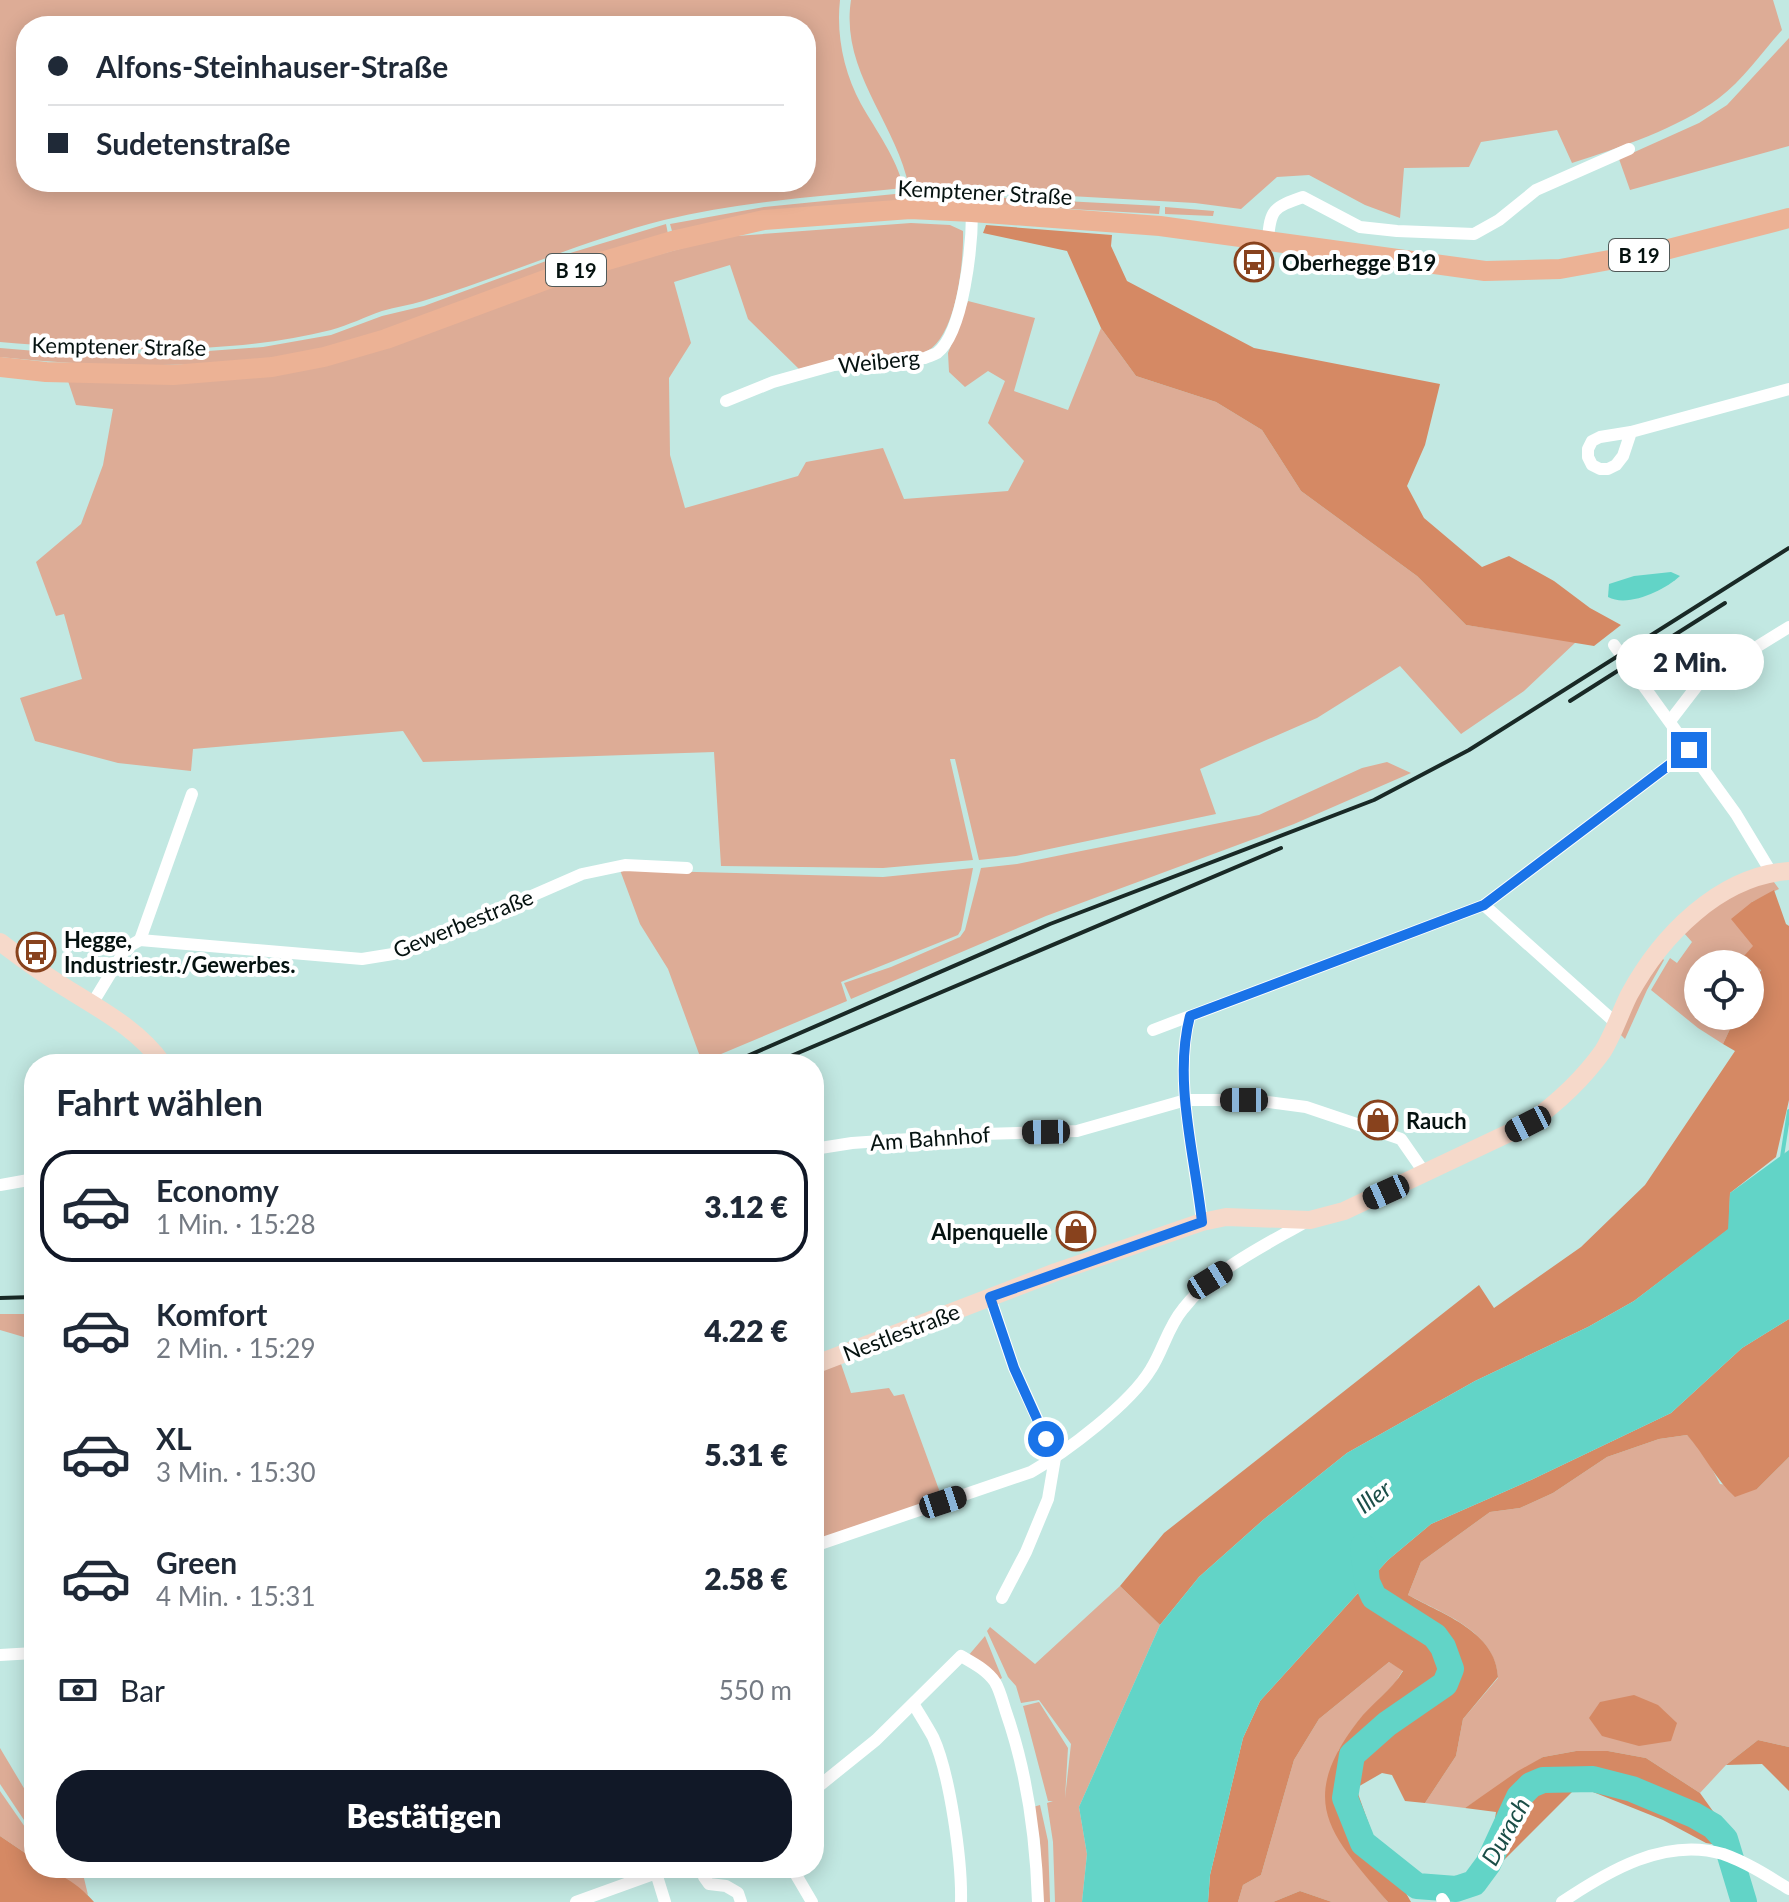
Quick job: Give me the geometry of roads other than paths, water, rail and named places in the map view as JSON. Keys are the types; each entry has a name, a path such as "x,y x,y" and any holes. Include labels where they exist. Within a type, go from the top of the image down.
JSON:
{"main road":[{"name":"Kemptener Straße","path":"0,367 46,372 173,375 272,367 324,357 386,339 564,273 672,241 764,220 910,209 972,212 1160,226 1485,271 1560,269 1665,250 1789,218"}],"street":[{"path":"1268,240 1270,216 1278,206 1303,197 1360,227 1474,234 1499,220 1536,190 1629,149"},
{"name":"Weiberg","path":"726,401 808,371 834,365 925,358 937,353 951,335 958,310 971,251 972,212"},
{"path":"1631,432 1789,389"},
{"path":"1670,721 1700,682 1789,627"},
{"path":"1614,645 1780,872"},
{"path":"1153,1030 1484,905 1689,750"},
{"path":"92,1004 126,948 140,940 192,794"},
{"name":"Gewerbestraße","path":"140,940 362,959 393,954 419,945 582,874 625,865 687,868"},
{"name":"Nestlestraße","path":"824,1361 990,1297 1202,1222 1226,1217 1310,1220 1344,1211 1426,1175 1528,1124 1550,1109 1603,1050 1628,996 1646,968 1688,919 1718,895 1780,872"},
{"path":"1484,905 1617,1024"},
{"path":"0,942 135,1032 156,1054"},
{"path":"1190,1016 1185,1035 1186,1100 1202,1222"},
{"name":"Am Bahnhof","path":"824,1147 983,1134 1077,1131 1186,1100 1253,1100 1306,1107 1401,1139 1426,1175"},
{"path":"0,1185 24,1181"},
{"path":"824,1543 1031,1472 1055,1458 1133,1391 1151,1370 1182,1310 1210,1280 1310,1220"},
{"path":"990,1297 1014,1368 1055,1458 1048,1499 1002,1598"},
{"path":"0,1655 24,1654"},
{"path":"824,1782 876,1740 961,1656 980,1666 996,1683 1011,1727 1029,1807 1038,1902"},
{"path":"914,1705 934,1739 950,1799 961,1902"},
{"path":"1562,1902 1615,1870 1648,1856 1673,1850 1722,1854 1789,1889"},
{"path":"576,1902 642,1878"},
{"path":"658,1878 665,1902"},
{"path":"705,1878 709,1884 726,1886 738,1893 741,1902"},
{"path":"798,1878 812,1902"}],"water":[{"path":"1671,572 1680,576 1646,596 1626,600 1608,597 1609,584 1634,576"},
{"name":"Iller","path":"1789,1150 1789,1319 1742,1348 1671,1413 1431,1524 1388,1560 1260,1701 1243,1738 1210,1875 1208,1902 1082,1902 1087,1854 1079,1807 1160,1625 1199,1577 1263,1520 1347,1453 1475,1381 1588,1327 1634,1301 1728,1229 1730,1193"}],"waterway":[{"path":"1782,1157 1789,1111"},
{"name":"Durach","path":"1363,1547 1367,1582 1374,1597 1435,1636 1451,1669 1445,1684 1387,1724 1352,1755 1345,1798 1363,1843 1417,1886 1456,1889 1474,1883 1488,1864 1519,1797 1531,1785 1543,1780 1593,1779 1632,1789 1713,1826 1725,1839 1744,1902"}],"railway":[{"path":"752,1054 1050,924 1374,800 1469,750 1789,548"},
{"path":"1570,701 1725,603"},
{"path":"796,1054 1281,848"},
{"path":"0,1298 24,1297"}],"place":[{"name":"Oberhegge B19","path":"1254,262"},
{"name":"Hegge, Industriestr./Gewerbes.","path":"36,952"},
{"name":"Rauch","path":"1378,1120"},
{"name":"Alpenquelle","path":"1076,1231"}]}
